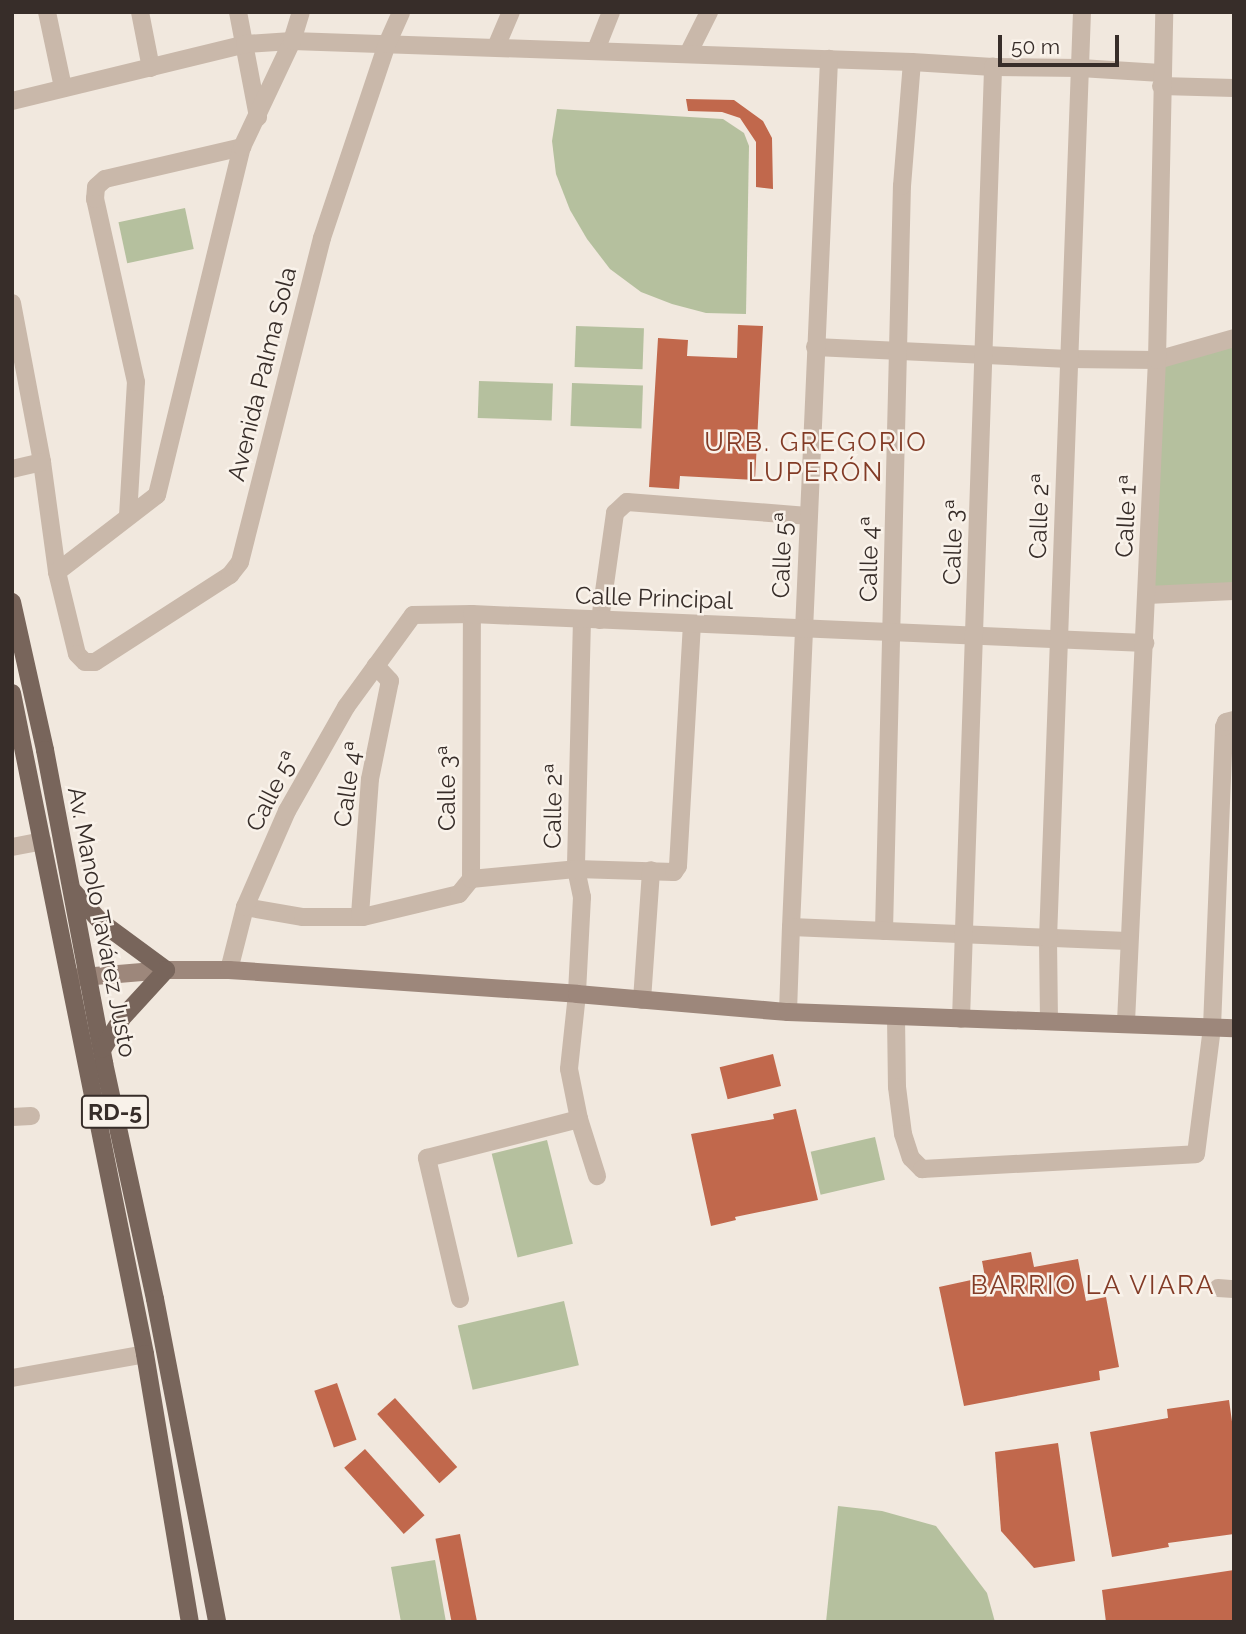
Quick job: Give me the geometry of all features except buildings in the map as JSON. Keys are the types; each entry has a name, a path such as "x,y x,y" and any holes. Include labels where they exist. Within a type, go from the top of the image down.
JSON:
{"main road":[{"name":"Av. Manolo Tavárez Justo","path":"12,602 71,889 80,977 190,1622"},
{"name":"Av. Manolo Tavárez Justo","path":"12,693 42,841 103,1048 155,1300 216,1622"},
{"path":"71,889 101,922 166,970 122,1018 103,1048"}],"street":[{"path":"47,12 63,87"},
{"path":"140,12 151,68"},
{"path":"238,12 258,117"},
{"path":"57,572 156,495 242,147 292,41 301,12"},
{"name":"Avenida Palma Sola","path":"57,572 77,654 85,662 95,662 230,575 240,562 322,238 387,44 401,12"},
{"path":"496,47 511,12"},
{"path":"596,50 611,12"},
{"path":"688,54 709,12"},
{"name":"Calle 2ª","path":"1049,1021 1048,939 1082,12"},
{"name":"Calle 1ª","path":"1126,1022 1157,360 1164,12"},
{"path":"12,101 245,44 292,41 1080,68 1234,88"},
{"name":"Calle 5ª","path":"788,1012 807,516 829,59"},
{"name":"Calle 4ª","path":"884,932 902,186 912,62"},
{"name":"Calle 3ª","path":"961,1019 993,67"},
{"path":"128,516 136,382 95,199 96,187 105,179 242,147"},
{"path":"12,303 42,462 57,572"},
{"path":"815,347 1069,359 1157,360 1234,338"},
{"path":"12,468 42,462"},
{"path":"600,620 615,513 627,502 807,516"},
{"path":"1147,596 1234,590"},
{"name":"Calle 3ª","path":"471,879 472,614"},
{"name":"Calle Principal","path":"413,615 472,614 1145,643"},
{"name":"Calle 5ª","path":"229,970 245,907 287,811 346,707 413,615"},
{"name":"Calle 2ª","path":"582,619 576,869 582,897 577,994 569,1069 579,1119 597,1176"},
{"path":"245,907 303,917 363,917 459,894 471,879 576,869 674,872 678,866 692,624"},
{"name":"Calle 4ª","path":"360,915 370,779 390,681 376,666"},
{"path":"896,1017 897,1087 903,1134 911,1158 922,1169 1196,1154 1212,1027 1230,721"},
{"path":"12,847 42,841"},
{"path":"642,1000 651,870"},
{"path":"791,927 1128,941"},
{"path":"80,977 166,970 229,970 577,994 788,1012 1126,1022 1234,1028"},
{"path":"12,1117 31,1116"},
{"path":"460,1299 427,1158 579,1119"},
{"path":"12,1378 145,1354"}],"green space":[{"path":"557,109 723,119 744,133 749,146 746,314 706,313 672,304 641,292 610,269 587,239 570,210 556,174 552,141"},
{"path":"185,208 194,249 127,263 118,222"},
{"path":"576,326 644,328 643,369 575,367"},
{"path":"1234,338 1234,591 1147,595 1157,360"},
{"path":"479,381 553,384 552,421 478,418"},
{"path":"572,383 643,385 641,428 570,426"},
{"path":"875,1137 885,1180 821,1195 811,1152"},
{"path":"547,1140 573,1244 518,1258 492,1154"},
{"path":"564,1301 579,1365 473,1390 458,1326"},
{"path":"838,1506 882,1511 936,1526 987,1593 995,1622 826,1622"},
{"path":"435,1560 446,1622 401,1622 391,1567"}],"district":[{"name":"URB. GREGORIO LUPERÓN","path":"816,458"},
{"name":"BARRIO LA VIARA","path":"1093,1286"}]}
